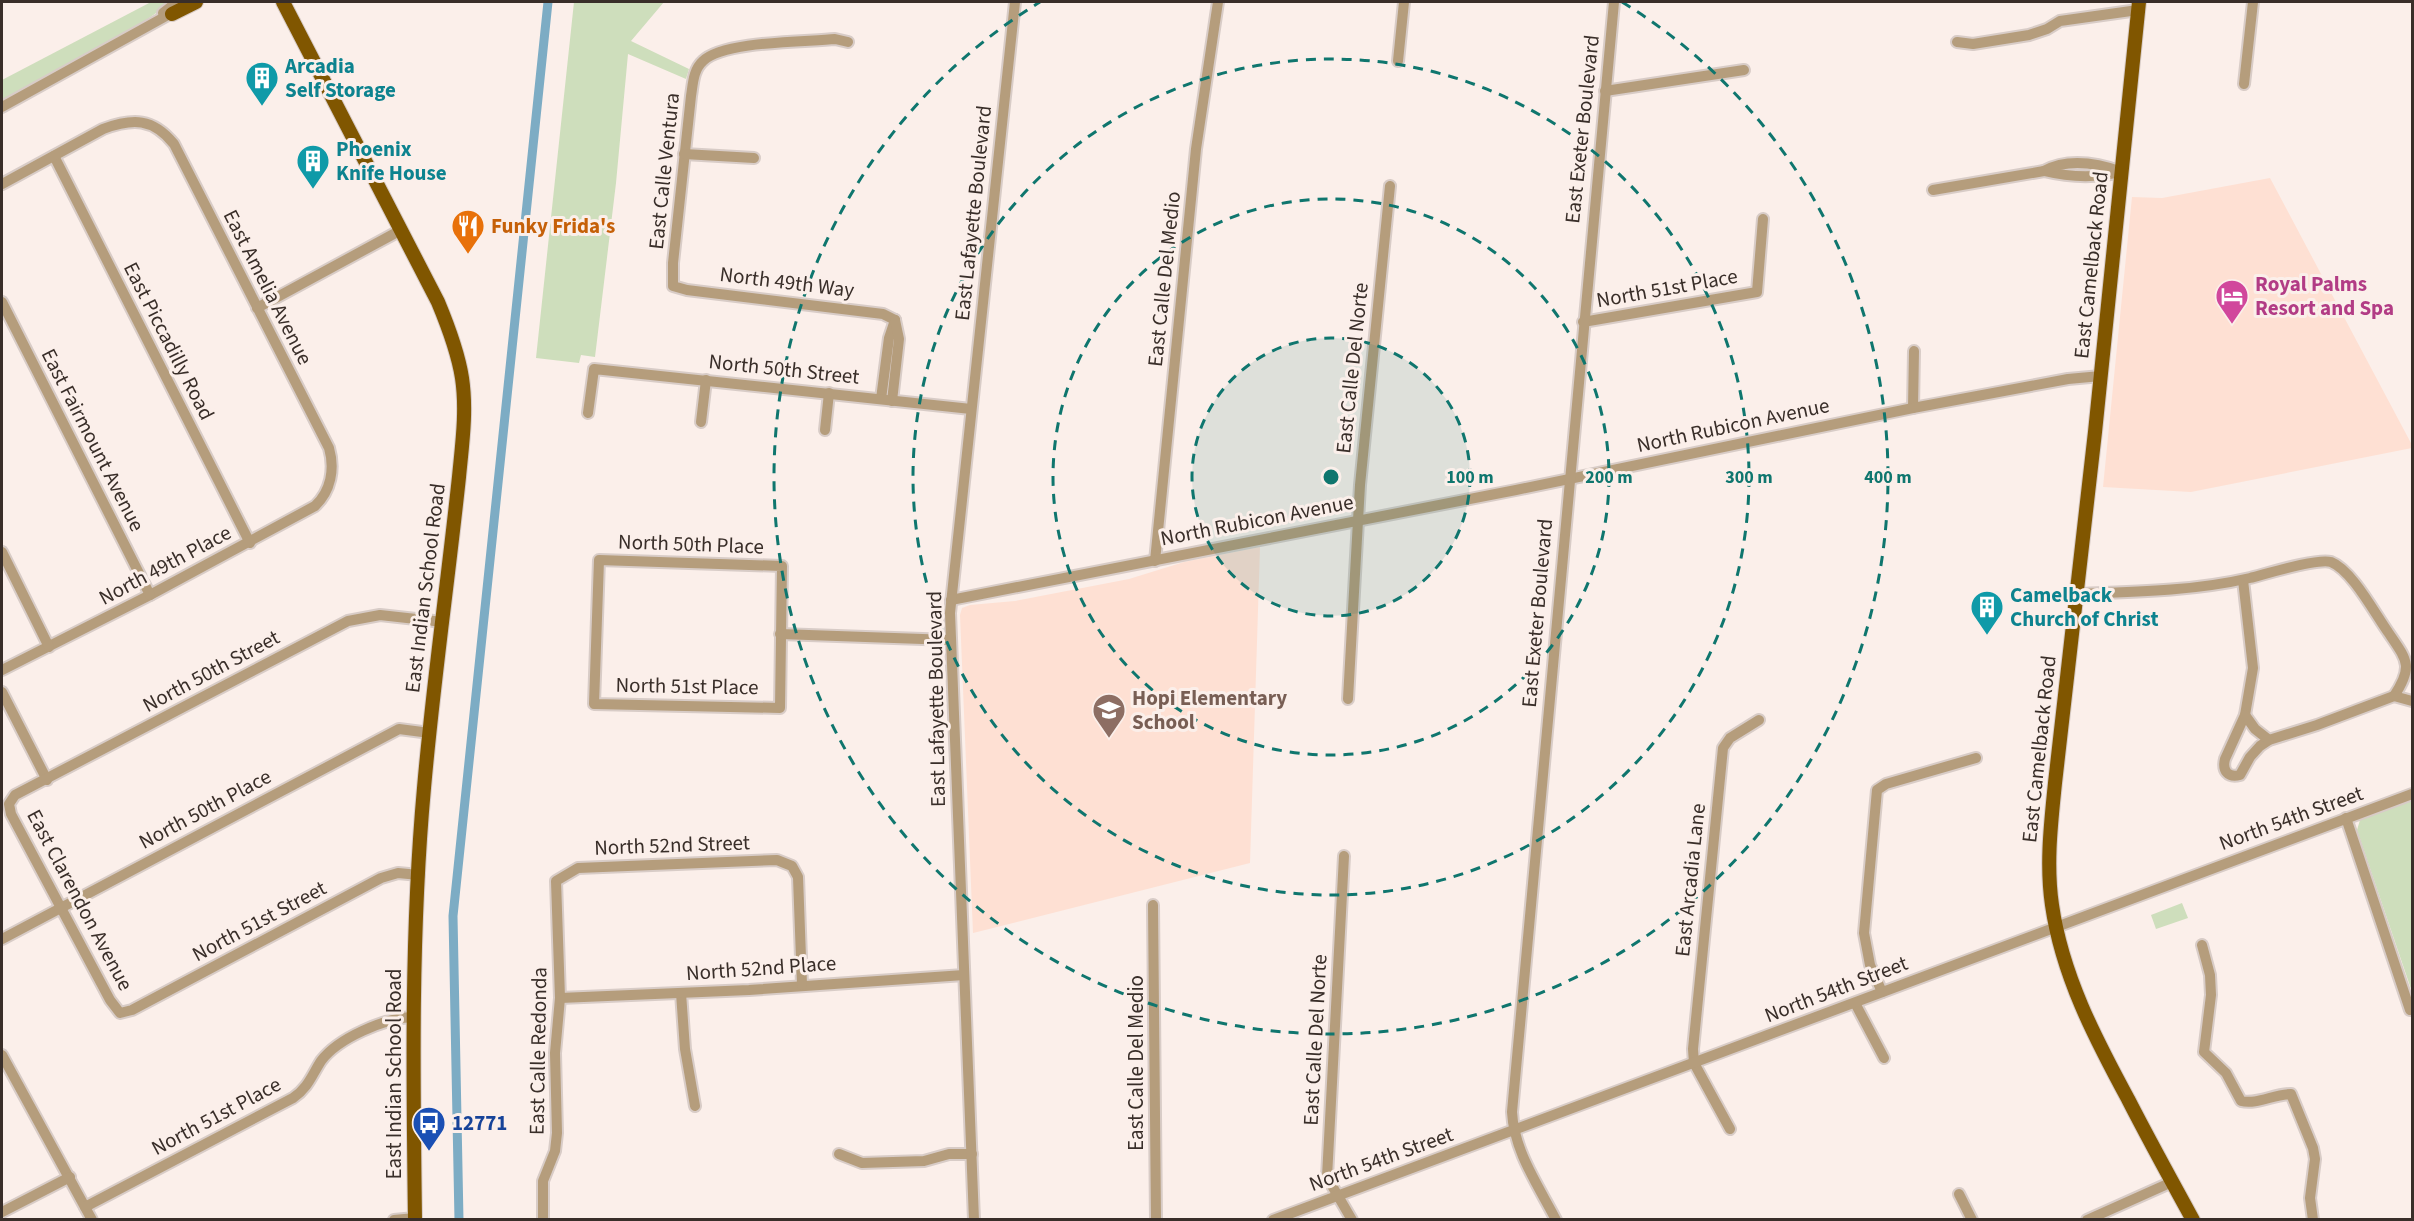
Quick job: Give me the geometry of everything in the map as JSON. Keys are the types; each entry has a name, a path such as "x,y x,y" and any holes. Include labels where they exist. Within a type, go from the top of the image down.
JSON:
{"main road":[{"path":"174,8 196,2"},
{"name":"East Indian School Road","path":"283,2 441,308 450,330 462,377 464,426 423,789 413,1017 415,1219"},
{"name":"East Camelback Road","path":"2139,6 2050,840 2050,888 2056,927 2071,981 2095,1037 2193,1220"}],"street":[{"path":"2,107 152,24 174,8 190,2"},
{"name":"East Lafayette Boulevard","path":"974,1220 951,600 1015,2"},
{"name":"East Calle Del Medio","path":"1155,561 1196,149 1218,2"},
{"path":"1398,61 1404,2"},
{"name":"East Exeter Boulevard","path":"1556,1220 1517,1145 1513,1130 1513,1100 1614,2"},
{"path":"2244,84 2253,2"},
{"path":"1957,42 1973,44 2029,34 2047,29 2060,21 2139,6"},
{"name":"East Calle Ventura","path":"673,286 673,263 684,154 695,73 701,62 713,53 733,48 835,39 848,42"},
{"path":"1605,91 1744,70"},
{"name":"East Amelia Avenue","path":"54,156 121,122 152,124 164,132 174,144 329,448 332,477"},
{"path":"684,154 754,158"},
{"path":"2,184 54,156"},
{"name":"East Piccadilly Road","path":"54,156 250,543"},
{"path":"2044,171 2059,163 2102,164 2122,172"},
{"path":"2075,164 2075,175"},
{"path":"1933,190 2044,171 2104,176 2122,172"},
{"name":"East Calle Del Norte","path":"1348,699 1357,520 1390,186"},
{"name":"North 51st Place","path":"1583,322 1757,292 1763,219"},
{"path":"257,308 401,231"},
{"name":"North 49th Way","path":"673,286 687,290 883,314 895,320 899,339 891,364 886,400"},
{"name":"East Fairmount Avenue","path":"2,302 150,595"},
{"path":"1913,408 1914,351"},
{"name":"North 50th Street","path":"588,413 594,369 971,410"},
{"name":"North Rubicon Avenue","path":"951,600 1569,479 1913,408 2068,379 2100,376"},
{"path":"702,422 706,380"},
{"path":"825,430 829,393"},
{"name":"North 49th Place","path":"2,670 250,543 315,506 326,492 332,477"},
{"path":"2,552 49,647"},
{"name":"North 50th Place","path":"594,704 600,560 782,566 780,634"},
{"path":"2077,594 2156,592 2243,580 2313,563 2329,562 2345,571 2409,660 2405,680 2394,696 2269,740 2250,757 2240,775 2233,777 2226,773 2223,766 2245,715 2253,668 2243,580"},
{"name":"North 50th Street","path":"9,804 15,795 348,621 380,615 443,622"},
{"path":"780,634 951,640"},
{"name":"North 51st Place","path":"594,704 780,708 780,634"},
{"name":"East Clarendon Avenue","path":"2,692 46,780"},
{"path":"2394,696 2412,701"},
{"path":"2245,715 2255,729 2269,740"},
{"name":"East Arcadia Lane","path":"1694,1063 1693,1049 1723,748 1730,738 1759,720"},
{"name":"North 50th Place","path":"2,939 399,729 430,733"},
{"path":"1882,992 1870,965 1864,933 1876,794 1879,787 1976,758"},
{"name":"North 54th Street","path":"1273,1220 2412,794"},
{"name":"East Clarendon Avenue","path":"9,804 11,814 60,907 110,1000 120,1013"},
{"path":"2346,818 2410,1010"},
{"name":"East Calle Del Norte","path":"1344,856 1327,1178 1352,1220"},
{"name":"North 52nd Street","path":"556,881 578,868 777,860 792,866 798,877 802,985"},
{"name":"North 51st Street","path":"120,1013 132,1010 381,878 398,873 419,875"},
{"name":"East Calle Redonda","path":"543,1220 543,1181 555,1151 557,1132 554,1092 560,998 556,881"},
{"name":"East Calle Del Medio","path":"1153,905 1156,1220"},
{"path":"2202,945 2210,975 2204,1052 2226,1073 2241,1101 2248,1102 2291,1094 2313,1148 2315,1159 2310,1198 2313,1220"},
{"name":"North 52nd Place","path":"560,998 681,993 964,975"},
{"path":"681,993 685,1049 695,1106"},
{"path":"1855,1003 1884,1058"},
{"name":"North 51st Place","path":"86,1207 293,1098 308,1085 330,1050 352,1037 388,1020 413,1017"},
{"path":"2,1055 6,1076 70,1177 92,1220"},
{"path":"1694,1063 1730,1129"},
{"path":"839,1154 862,1163 924,1161 949,1154 972,1154"},
{"path":"2,1212 70,1177"},
{"path":"2087,1220 2172,1182"},
{"path":"1959,1194 1972,1220"},
{"path":"394,1220 415,1219"}],"shaded area":[{"path":"2270,178 2412,448 2191,492 2103,487 2132,197 2162,198"},
{"name":"Hopi Elementary School","path":"1260,547 1250,863 973,933 960,615 962,608 970,605 1015,601 1129,579 1184,562"}],"green space":[{"path":"151,2 172,2 126,34 2,100 2,80"},
{"path":"574,2 664,2 631,41 689,69 686,79 628,54 616,183 595,357 581,355 579,363 536,358"},
{"path":"2412,798 2412,992 2357,830 2360,820"},
{"path":"2182,903 2188,918 2156,929 2151,915"}],"waterway":[{"path":"459,1220 453,916 548,2"}],"place":[{"name":"Arcadia Self Storage","path":"262,107"},
{"name":"Phoenix Knife House","path":"313,190"},
{"name":"Funky Frida's","path":"468,255"},
{"name":"Royal Palms Resort and Spa","path":"2232,325"},
{"name":"Camelback Church of Christ","path":"1987,636"},
{"name":"Hopi Elementary School","path":"1109,739"},
{"name":"12771","path":"429,1152"}]}
